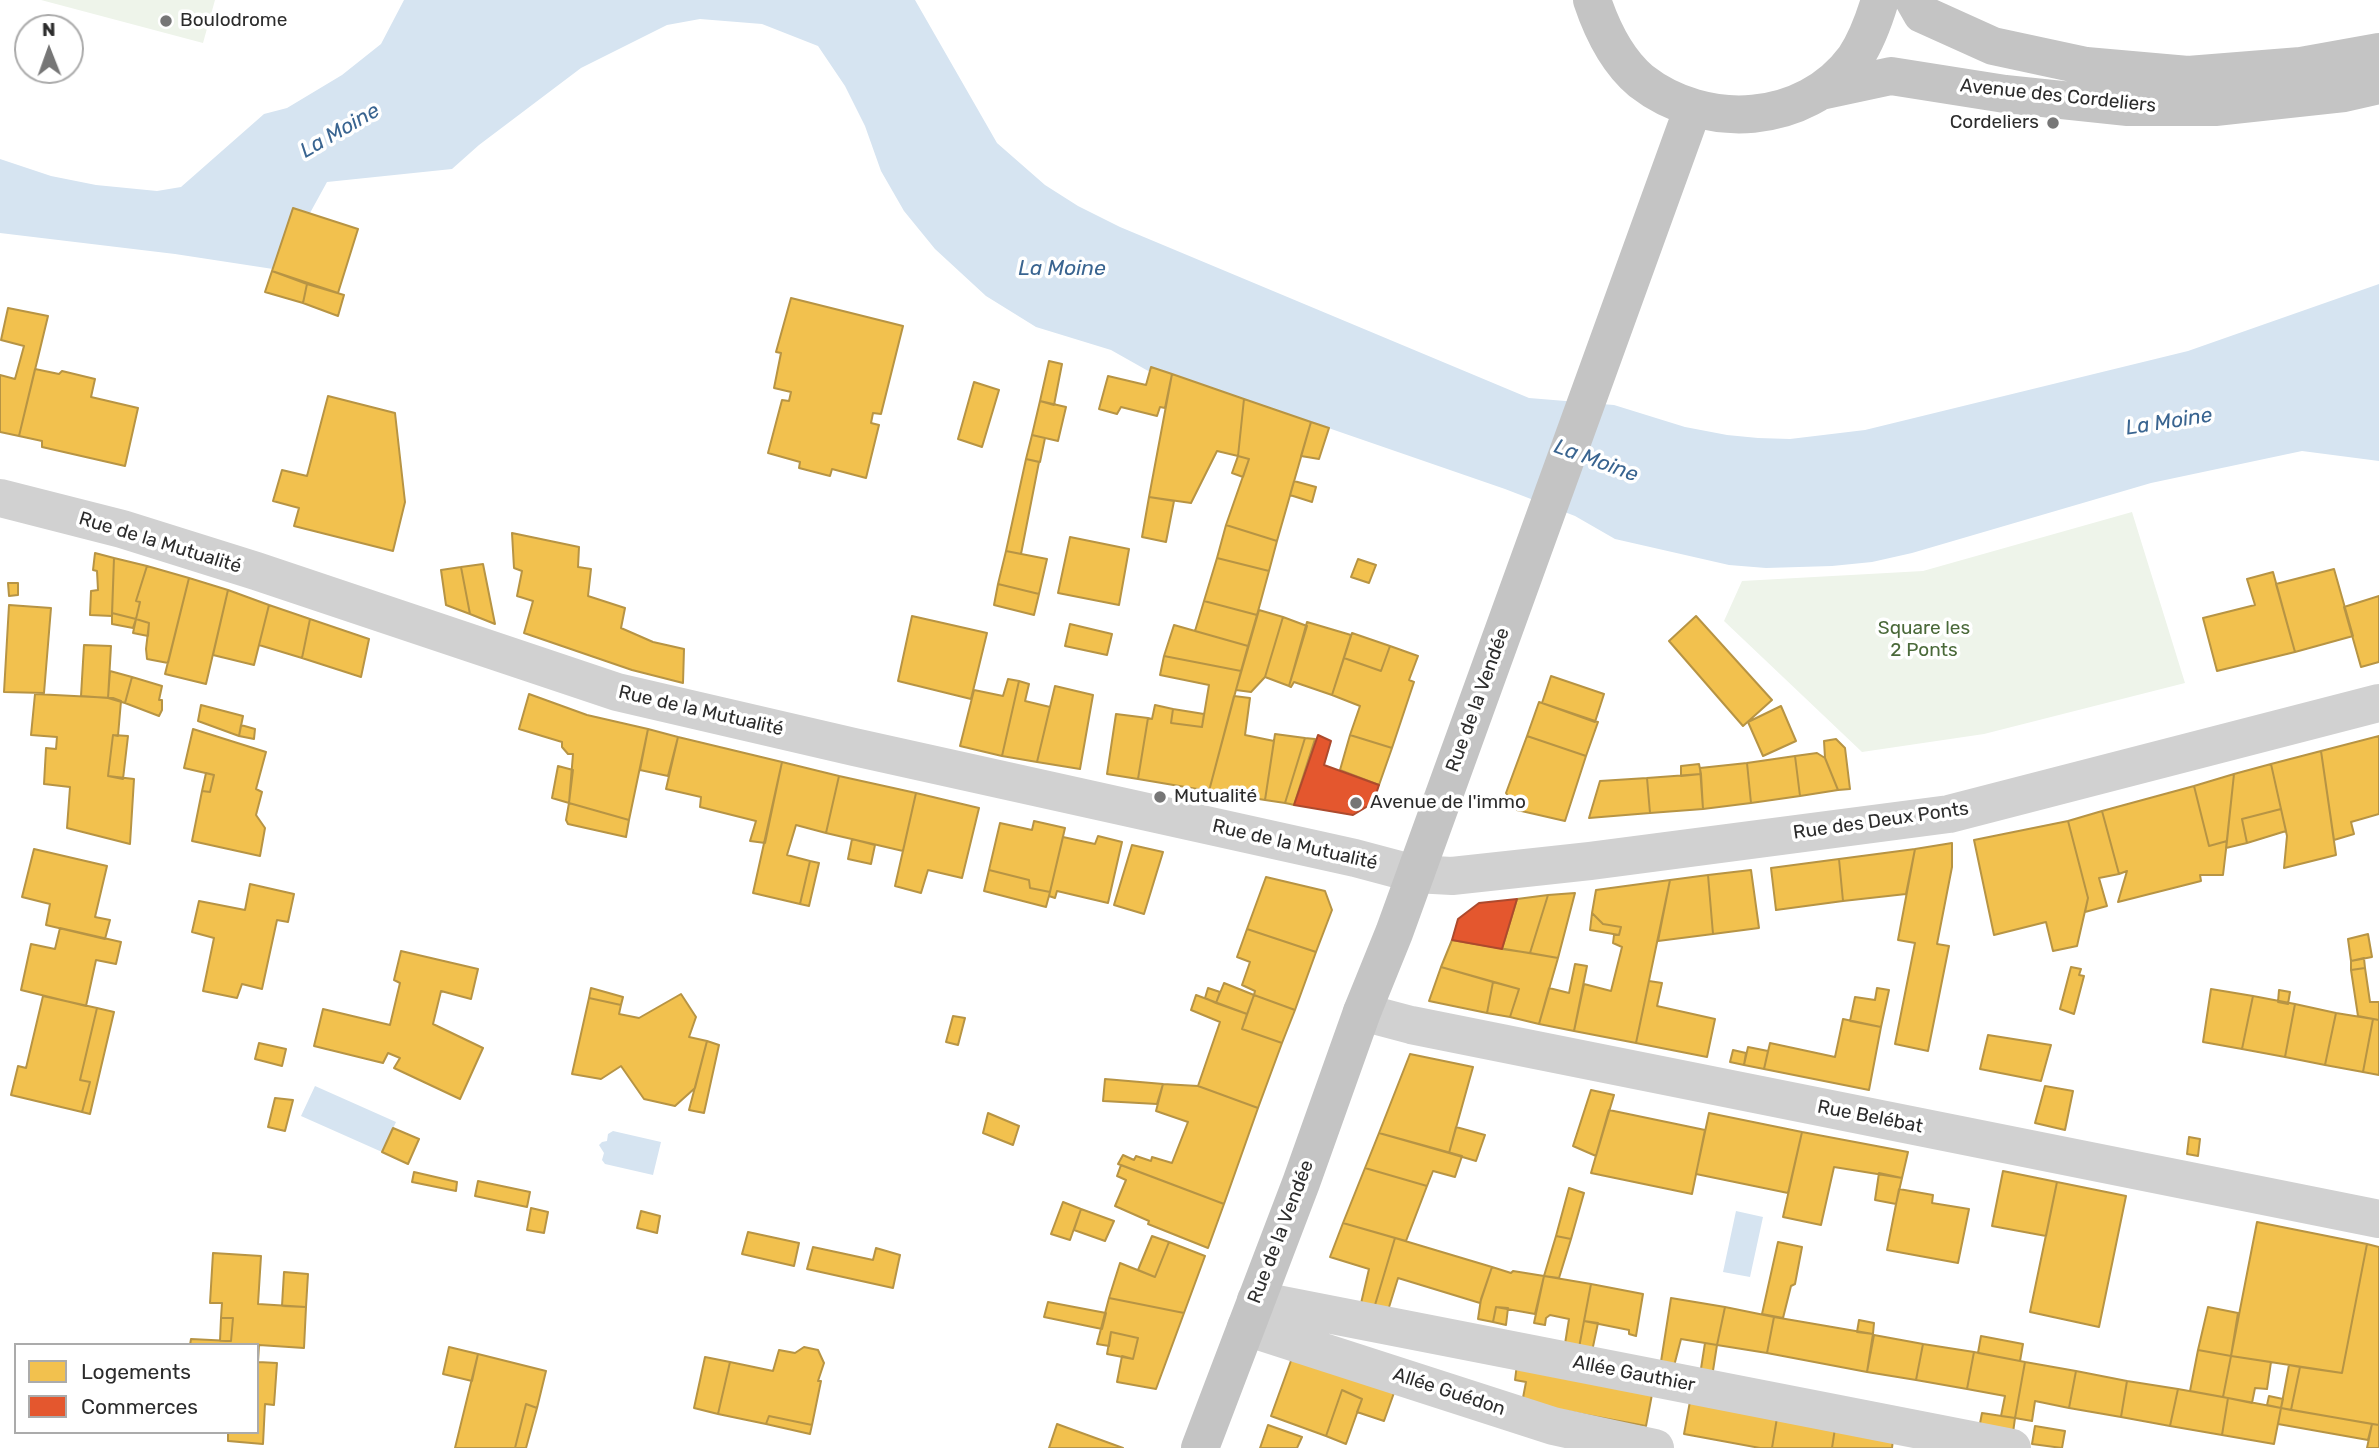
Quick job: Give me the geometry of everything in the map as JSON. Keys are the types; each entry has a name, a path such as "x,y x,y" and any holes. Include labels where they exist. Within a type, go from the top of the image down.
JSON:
{"main road":[{"path":"1592,0 1602,28 1620,58 1640,80 1669,98 1693,108 1732,115 1762,115 1790,107 1821,92 1854,59 1871,29 1881,0"},
{"name":"Avenue des Cordeliers","path":"1914,0 1922,14 1993,46 2086,66 2188,75 2301,66 2379,52"},
{"name":"Avenue des Cordeliers","path":"1821,92 1891,76 2005,94 2128,107 2215,107 2344,93 2379,85"},
{"name":"Rue de la Vendée","path":"1200,1448 1394,933 1693,108"}],"street":[{"name":"Rue de la Mutualité","path":"0,498 122,530 256,571 617,692 1355,858 1415,874"},
{"name":"Rue des Deux Ponts","path":"1415,874 1452,876 1590,861 1949,814 2379,703"},
{"name":"Rue Belébat","path":"1362,1012 1424,1028 2379,1219"},
{"name":"Allée Guédon","path":"1250,1313 1553,1426 1655,1448"},
{"name":"Allée Gauthier","path":"1250,1313 2012,1448"}],"green space":[{"name":"Boulodrome","path":"41,0 215,0 203,43"},
{"name":"Square les 2 Ponts","path":"2132,512 2185,683 1984,734 1862,752 1724,621 1742,581 1923,571"}],"water":[{"name":"La Moine","path":"404,0 915,0 997,143 1045,185 1078,206 1120,227 1529,398 1614,405 1685,427 1727,435 1790,439 1865,430 2188,351 2379,284 2379,461 2302,451 2151,483 1912,553 1872,562 1766,568 1729,565 1615,539 1575,516 1505,489 1151,367 1150,372 1111,350 1036,327 986,296 935,249 904,211 881,171 865,126 845,86 818,46 762,24 700,19 667,25 581,68 479,145 452,169 327,182 310,213 294,208 273,269 0,233 0,159 51,176 96,185 157,191 181,187 264,114 287,108 342,75 381,44"},
{"path":"315,1086 396,1122 382,1152 301,1116"},
{"path":"613,1131 661,1142 653,1175 605,1164 602,1160 604,1153 599,1145 607,1141 608,1134"},
{"path":"1736,1211 1763,1217 1750,1277 1723,1272"}],"building: Logements":[{"path":"293,208 358,229 338,293 272,271"},
{"path":"272,271 307,284 303,303 265,292"},
{"path":"307,284 344,295 338,316 303,303"},
{"path":"791,298 903,326 881,414 873,413 871,423 879,425 866,478 832,469 830,476 799,468 800,462 768,453 782,400 789,401 791,392 774,388 781,353 776,352"},
{"path":"8,308 48,316 19,436 0,432 0,375 15,379 24,346 1,340"},
{"path":"1049,361 1062,364 1054,405 1040,401"},
{"path":"1151,367 1172,374 1165,408 1160,407 1157,416 1121,407 1117,414 1099,409 1108,376 1146,385"},
{"path":"35,369 59,374 62,371 95,379 91,397 138,408 125,466 42,447 42,441 19,436"},
{"path":"1172,374 1244,399 1238,456 1217,451 1191,503 1149,497"},
{"path":"974,382 999,390 982,447 958,439"},
{"path":"328,396 395,413 405,502 393,551 294,526 299,508 273,501 282,470 307,476"},
{"path":"1244,399 1311,422 1277,541 1226,525 1249,459 1238,456"},
{"path":"1040,401 1066,407 1058,441 1032,435"},
{"path":"1311,422 1329,428 1319,459 1301,456"},
{"path":"1032,435 1045,438 1040,462 1026,459"},
{"path":"1238,456 1249,459 1243,477 1232,473"},
{"path":"1026,459 1039,462 1021,554 1006,551"},
{"path":"1294,481 1316,487 1312,502 1290,495"},
{"path":"1149,497 1174,501 1166,542 1142,537"},
{"path":"1226,525 1277,541 1269,571 1217,558"},
{"path":"512,533 579,547 578,567 591,569 588,596 625,608 621,628 653,642 684,649 683,683 632,670 524,633 533,601 517,596 522,571 514,568"},
{"path":"1070,537 1129,549 1119,605 1058,593"},
{"path":"1006,551 1047,559 1039,594 998,584"},
{"path":"95,553 114,558 112,616 90,615 91,591 98,590 97,571 93,570"},
{"path":"114,558 147,566 136,601 140,602 136,619 112,613"},
{"path":"1217,558 1269,571 1257,615 1204,601"},
{"path":"1358,559 1376,565 1369,583 1351,577"},
{"path":"483,564 495,624 470,614 461,567"},
{"path":"147,566 189,578 168,663 147,659 149,623 136,619 140,602 136,601"},
{"path":"461,567 470,614 446,605 441,570"},
{"path":"2334,569 2353,636 2295,652 2276,584"},
{"path":"2273,572 2295,652 2217,671 2203,618 2255,605 2247,579"},
{"path":"189,578 228,590 206,684 165,674"},
{"path":"8,583 18,583 18,595 9,596"},
{"path":"998,584 1039,594 1034,615 994,605"},
{"path":"228,590 269,605 254,665 213,655"},
{"path":"2379,596 2379,662 2361,667 2344,607"},
{"path":"1204,601 1257,615 1248,646 1195,631"},
{"path":"9,605 51,608 44,693 4,692"},
{"path":"269,605 310,619 302,658 259,645"},
{"path":"1259,610 1283,617 1265,677 1251,692 1236,690"},
{"path":"112,613 136,619 133,628 112,624"},
{"path":"912,616 987,633 971,699 898,681"},
{"path":"1696,616 1772,700 1743,726 1669,641"},
{"path":"1283,617 1307,626 1289,686 1265,677"},
{"path":"136,619 149,623 148,636 133,633"},
{"path":"310,619 369,639 361,677 302,658"},
{"path":"1307,622 1351,635 1332,695 1294,682 1289,686"},
{"path":"1070,624 1112,634 1107,655 1065,646"},
{"path":"1174,625 1248,646 1241,671 1164,656"},
{"path":"1352,633 1390,646 1381,671 1344,658"},
{"path":"84,645 111,646 108,698 81,696"},
{"path":"1390,646 1418,656 1409,680 1414,682 1392,748 1350,735 1360,706 1332,695 1344,658 1381,671"},
{"path":"1164,656 1241,671 1209,791 1138,779 1148,718 1152,719 1155,705 1173,709 1171,723 1202,727 1209,685 1160,675"},
{"path":"110,671 132,677 125,703 108,698"},
{"path":"1551,676 1604,694 1595,722 1542,703"},
{"path":"132,677 162,686 159,700 162,700 162,710 159,716 125,703"},
{"path":"1008,679 1019,681 1002,756 960,746 974,690 1003,696"},
{"path":"1019,681 1029,684 1025,701 1050,707 1037,762 1002,756"},
{"path":"1055,686 1093,695 1080,769 1037,762"},
{"path":"35,694 113,698 121,701 118,736 113,735 108,776 134,779 130,844 67,828 70,787 44,784 46,748 56,749 57,737 31,735"},
{"path":"529,694 587,715 648,729 629,820 569,803 573,754 568,754 562,747 562,742 519,729"},
{"path":"1234,696 1250,698 1245,735 1274,741 1265,800 1209,791"},
{"path":"1539,702 1598,722 1586,756 1527,736"},
{"path":"201,705 243,716 239,736 198,721"},
{"path":"1781,706 1796,741 1763,756 1748,722"},
{"path":"1173,709 1204,714 1202,727 1171,723"},
{"path":"1116,714 1148,718 1138,779 1107,774"},
{"path":"241,725 255,729 254,739 239,736"},
{"path":"193,729 266,752 256,789 262,792 256,815 265,828 260,856 192,841 202,791 210,792 214,775 184,768"},
{"path":"648,729 678,737 668,776 640,770"},
{"path":"1275,734 1305,738 1285,803 1265,800"},
{"path":"113,735 128,736 123,779 108,776"},
{"path":"1350,735 1392,748 1379,785 1340,770"},
{"path":"1527,736 1586,756 1565,821 1517,810 1506,793"},
{"path":"2379,736 2379,814 2351,822 2354,834 2334,840 2321,751"},
{"path":"678,737 782,762 765,843 750,841 756,821 700,807 701,797 666,789"},
{"path":"1305,738 1315,739 1294,805 1285,803"},
{"path":"1836,739 1845,748 1850,789 1838,790 1825,758 1824,741"},
{"path":"2321,751 2336,855 2284,868 2287,836 2271,764"},
{"path":"1817,753 1825,758 1838,790 1800,796 1795,756"},
{"path":"1795,756 1800,796 1751,803 1747,763"},
{"path":"782,762 839,776 826,833 796,825 787,855 810,861 800,904 753,893"},
{"path":"1747,763 1751,803 1703,809 1700,768"},
{"path":"1699,764 1701,774 1681,776 1681,766"},
{"path":"2271,764 2281,809 2242,819 2247,843 2226,848 2234,774"},
{"path":"558,766 573,770 569,803 552,798"},
{"path":"206,773 214,775 210,792 202,791"},
{"path":"1701,774 1703,809 1650,813 1647,778"},
{"path":"2234,774 2227,841 2209,846 2194,786"},
{"path":"839,776 916,793 903,851 826,833"},
{"path":"1647,778 1650,813 1589,818 1600,781"},
{"path":"2194,786 2209,846 2227,841 2223,875 2200,875 2201,881 2118,902 2127,871 2119,874 2102,811"},
{"path":"916,793 979,808 962,878 928,870 921,893 895,886"},
{"path":"569,803 629,820 626,837 568,824 566,820"},
{"path":"2281,809 2286,831 2247,843 2242,819"},
{"path":"2102,811 2119,874 2099,878 2107,906 2085,912 2088,898 2068,821"},
{"path":"1034,821 1065,828 1050,892 1030,888 1029,880 989,870 1000,823 1032,830"},
{"path":"2068,821 2088,898 2077,946 2053,951 2046,922 1994,935 1974,840"},
{"path":"1098,836 1122,842 1108,903 1057,891 1055,898 1049,896 1063,837 1095,844"},
{"path":"852,839 875,845 871,864 848,859"},
{"path":"1952,843 1952,867 1937,944 1949,946 1928,1051 1895,1044 1915,943 1898,940 1915,849"},
{"path":"1132,845 1163,852 1144,914 1114,905"},
{"path":"34,849 107,866 95,917 110,920 105,939 46,925 50,904 22,897"},
{"path":"1915,849 1906,894 1843,901 1839,859"},
{"path":"1839,859 1843,901 1776,910 1771,868"},
{"path":"810,861 819,863 809,906 800,904"},
{"path":"989,870 1029,880 1030,888 1050,892 1046,907 984,891"},
{"path":"1751,870 1759,928 1713,934 1708,875"},
{"path":"1708,875 1713,934 1658,941 1670,880"},
{"path":"1266,877 1325,891 1332,910 1316,952 1247,929"},
{"path":"1670,880 1636,1043 1574,1031 1584,984 1611,991 1622,947 1613,943 1614,935 1619,935 1621,927 1603,924 1592,913 1596,890"},
{"path":"250,884 294,894 288,922 277,920 262,989 242,984 237,998 203,991 214,938 192,932 199,901 245,910"},
{"path":"1575,893 1558,958 1530,953 1548,895"},
{"path":"1548,895 1530,953 1502,949 1517,899"},
{"path":"1592,913 1603,924 1621,927 1619,935 1590,930"},
{"path":"60,928 121,942 116,964 96,960 86,1006 21,990 31,944 55,949"},
{"path":"1247,929 1316,952 1295,1010 1254,995 1255,991 1242,985 1250,962 1237,957"},
{"path":"2368,934 2372,957 2351,961 2348,939"},
{"path":"1452,940 1558,958 1539,1024 1510,1017 1519,989 1441,967"},
{"path":"401,951 478,969 471,999 441,991 433,1024 483,1048 460,1099 394,1068 400,1058 388,1053 383,1063 314,1046 323,1009 390,1025 400,983 394,980"},
{"path":"2364,958 2365,968 2351,970 2351,961"},
{"path":"1575,964 1587,966 1574,1031 1539,1024 1549,988 1569,993"},
{"path":"1441,967 1493,982 1487,1013 1429,1001"},
{"path":"2071,967 2081,969 2079,975 2084,976 2074,1014 2060,1009"},
{"path":"2365,968 2370,1002 2379,1002 2379,1020 2358,1016 2351,970"},
{"path":"1649,981 1662,983 1657,1006 1715,1019 1707,1057 1636,1043"},
{"path":"1493,982 1519,989 1510,1017 1487,1013"},
{"path":"1224,983 1254,995 1247,1014 1216,1003"},
{"path":"591,988 623,997 621,1005 589,998"},
{"path":"1208,988 1220,992 1216,1003 1205,998"},
{"path":"1877,988 1889,990 1881,1027 1850,1021 1855,997 1875,1000"},
{"path":"2211,989 2253,996 2242,1049 2203,1042"},
{"path":"2279,990 2290,992 2288,1004 2278,1002"},
{"path":"681,994 696,1017 689,1037 707,1041 695,1088 675,1106 644,1099 621,1066 601,1079 572,1074 589,998 621,1005 619,1014 639,1018"},
{"path":"1196,995 1247,1014 1242,1029 1282,1043 1258,1108 1198,1086 1220,1022 1191,1010"},
{"path":"1254,995 1295,1010 1282,1043 1242,1029"},
{"path":"43,996 97,1008 80,1080 90,1082 82,1112 11,1095 18,1066 26,1068"},
{"path":"2253,996 2295,1004 2285,1057 2242,1049"},
{"path":"2295,1004 2336,1013 2325,1065 2285,1057"},
{"path":"97,1008 114,1012 90,1114 82,1112 90,1082 80,1080"},
{"path":"2336,1013 2373,1019 2363,1072 2325,1065"},
{"path":"953,1016 965,1018 958,1045 946,1042"},
{"path":"1843,1019 1881,1027 1869,1090 1764,1069 1770,1043 1835,1057"},
{"path":"2373,1019 2379,1020 2379,1075 2363,1072"},
{"path":"1988,1035 2051,1045 2041,1081 1980,1069"},
{"path":"707,1041 719,1045 704,1113 689,1110"},
{"path":"259,1043 286,1049 282,1066 255,1059"},
{"path":"1748,1047 1768,1051 1764,1069 1744,1065"},
{"path":"1733,1050 1746,1053 1744,1065 1730,1062"},
{"path":"1410,1054 1473,1067 1449,1153 1379,1133"},
{"path":"1105,1079 1163,1084 1157,1104 1103,1101"},
{"path":"1163,1084 1198,1086 1258,1108 1224,1204 1118,1164 1123,1155 1134,1160 1136,1156 1151,1161 1152,1157 1172,1163 1188,1122 1156,1111"},
{"path":"2045,1086 2073,1091 2065,1130 2035,1123"},
{"path":"1591,1090 1614,1095 1596,1156 1573,1146"},
{"path":"275,1098 293,1100 285,1131 268,1127"},
{"path":"1609,1110 1705,1130 1692,1194 1591,1173"},
{"path":"988,1113 1019,1126 1013,1145 983,1133"},
{"path":"1709,1113 1802,1132 1788,1193 1696,1174"},
{"path":"1456,1127 1485,1135 1476,1161 1449,1153"},
{"path":"393,1128 419,1139 408,1164 382,1152"},
{"path":"1802,1132 1908,1152 1902,1178 1834,1167 1821,1225 1783,1217"},
{"path":"1379,1133 1462,1156 1455,1177 1433,1171 1427,1186 1365,1168"},
{"path":"2189,1137 2200,1139 2198,1156 2187,1154"},
{"path":"1121,1165 1224,1204 1208,1248 1148,1224 1149,1221 1115,1206 1126,1180 1117,1176"},
{"path":"1365,1168 1427,1186 1406,1241 1343,1223"},
{"path":"2003,1171 2057,1182 2046,1236 1992,1226"},
{"path":"414,1172 457,1182 456,1191 412,1182"},
{"path":"1879,1173 1902,1178 1896,1204 1875,1200"},
{"path":"478,1181 530,1192 527,1207 475,1196"},
{"path":"2057,1182 2126,1196 2099,1327 2030,1312"},
{"path":"1569,1188 1584,1193 1571,1239 1556,1236"},
{"path":"1899,1189 1933,1195 1932,1203 1969,1209 1958,1263 1887,1250"},
{"path":"1063,1202 1081,1209 1070,1240 1051,1234"},
{"path":"531,1208 548,1212 544,1233 527,1230"},
{"path":"1081,1209 1114,1221 1105,1241 1074,1230"},
{"path":"641,1211 660,1216 657,1233 637,1228"},
{"path":"2257,1222 2367,1244 2342,1373 2231,1356"},
{"path":"1343,1223 1395,1238 1372,1315 1359,1312 1369,1269 1330,1257"},
{"path":"748,1232 799,1243 794,1266 742,1254"},
{"path":"1152,1236 1169,1242 1155,1277 1138,1270"},
{"path":"1556,1236 1571,1239 1559,1278 1544,1276"},
{"path":"1395,1238 1492,1267 1480,1303 1398,1278 1386,1317 1372,1315"},
{"path":"1169,1242 1205,1256 1184,1313 1109,1298 1120,1263 1155,1277"},
{"path":"1778,1242 1802,1247 1795,1284 1791,1286 1783,1318 1762,1314"},
{"path":"2367,1244 2379,1247 2379,1425 2291,1410 2300,1367 2342,1373"},
{"path":"813,1247 873,1260 876,1248 900,1255 893,1288 807,1269"},
{"path":"213,1253 261,1256 258,1304 306,1307 304,1348 259,1343 190,1343 191,1339 231,1341 233,1318 221,1318 222,1303 210,1303"},
{"path":"1492,1267 1511,1273 1513,1271 1544,1276 1535,1314 1496,1307 1493,1322 1478,1319 1481,1299"},
{"path":"284,1272 308,1274 306,1307 282,1306"},
{"path":"1544,1276 1591,1284 1578,1353 1564,1350 1569,1319 1550,1315 1546,1318 1545,1325 1534,1323"},
{"path":"1591,1284 1643,1294 1636,1336 1629,1334 1629,1330 1584,1321"},
{"path":"1109,1298 1184,1313 1156,1389 1117,1382 1122,1356 1133,1359 1138,1338 1111,1332 1109,1346 1097,1344"},
{"path":"1671,1298 1725,1307 1717,1345 1681,1339 1673,1370 1660,1368"},
{"path":"1048,1302 1106,1313 1102,1329 1044,1317"},
{"path":"1496,1307 1508,1308 1506,1325 1493,1322"},
{"path":"1725,1307 1774,1317 1767,1353 1717,1345"},
{"path":"2208,1307 2238,1313 2231,1356 2198,1350"},
{"path":"1774,1317 1873,1334 1867,1372 1767,1353"},
{"path":"221,1318 233,1318 231,1341 220,1341"},
{"path":"1859,1320 1874,1323 1873,1334 1857,1332"},
{"path":"1584,1321 1598,1323 1591,1356 1578,1353"},
{"path":"1111,1332 1138,1338 1133,1359 1107,1354"},
{"path":"1874,1335 1923,1344 1916,1380 1867,1372"},
{"path":"1981,1336 2023,1344 2020,1361 1978,1353"},
{"path":"1705,1343 1717,1345 1712,1377 1700,1375"},
{"path":"1923,1344 1974,1352 1967,1389 1916,1380"},
{"path":"449,1347 478,1354 472,1381 443,1374"},
{"path":"804,1347 818,1350 824,1363 818,1381 821,1381 812,1425 769,1416 766,1424 718,1414 730,1362 773,1371 779,1350 795,1353"},
{"path":"2198,1350 2231,1356 2223,1397 2190,1391"},
{"path":"1974,1352 2025,1362 2015,1418 2001,1416 2005,1396 1967,1389"},
{"path":"478,1354 546,1371 537,1408 526,1404 515,1448 455,1448"},
{"path":"2231,1356 2271,1362 2267,1389 2255,1388 2252,1403 2223,1397"},
{"path":"705,1357 730,1362 718,1414 694,1408"},
{"path":"1292,1358 1395,1390 1384,1421 1357,1412 1362,1399 1342,1390 1326,1436 1271,1416"},
{"path":"259,1362 277,1363 274,1405 265,1404 263,1444 228,1441 228,1434 259,1434"},
{"path":"2025,1362 2076,1371 2069,1408 2035,1401 2032,1421 2015,1418"},
{"path":"1517,1364 1653,1389 1646,1426 1522,1403 1526,1382 1515,1380"},
{"path":"2289,1365 2300,1367 2291,1410 2281,1408"},
{"path":"2076,1371 2127,1381 2121,1417 2069,1408"},
{"path":"2127,1381 2178,1389 2170,1426 2121,1417"},
{"path":"2178,1389 2228,1398 2222,1435 2170,1426"},
{"path":"1342,1390 1362,1399 1346,1444 1326,1436"},
{"path":"1691,1396 1778,1412 1772,1448 1684,1434"},
{"path":"2269,1396 2283,1399 2281,1408 2267,1405"},
{"path":"2228,1398 2281,1408 2274,1444 2222,1435"},
{"path":"526,1404 537,1408 526,1448 515,1448"},
{"path":"2281,1408 2372,1424 2368,1440 2278,1424"},
{"path":"1778,1412 1836,1422 1832,1448 1772,1448"},
{"path":"1982,1413 2015,1418 2012,1440 1978,1434"},
{"path":"769,1416 812,1425 810,1434 766,1424"},
{"path":"1836,1422 1894,1432 1892,1448 1832,1448"},
{"path":"1057,1424 1123,1448 1049,1448"},
{"path":"2372,1424 2379,1425 2379,1448 2367,1448"},
{"path":"1268,1425 1302,1437 1297,1448 1260,1448"},
{"path":"2035,1426 2065,1431 2062,1448 2032,1444"}],"building: Commerces":[{"path":"1318,735 1331,741 1324,765 1379,785 1373,803 1353,815 1294,805"},
{"path":"1517,899 1502,949 1452,940 1458,919 1479,903"}],"place":[{"name":"Boulodrome","path":"166,21"},
{"name":"Cordeliers","path":"2053,123"},
{"name":"Mutualité","path":"1160,797"},
{"name":"Avenue de l'immo","path":"1356,803"}]}
